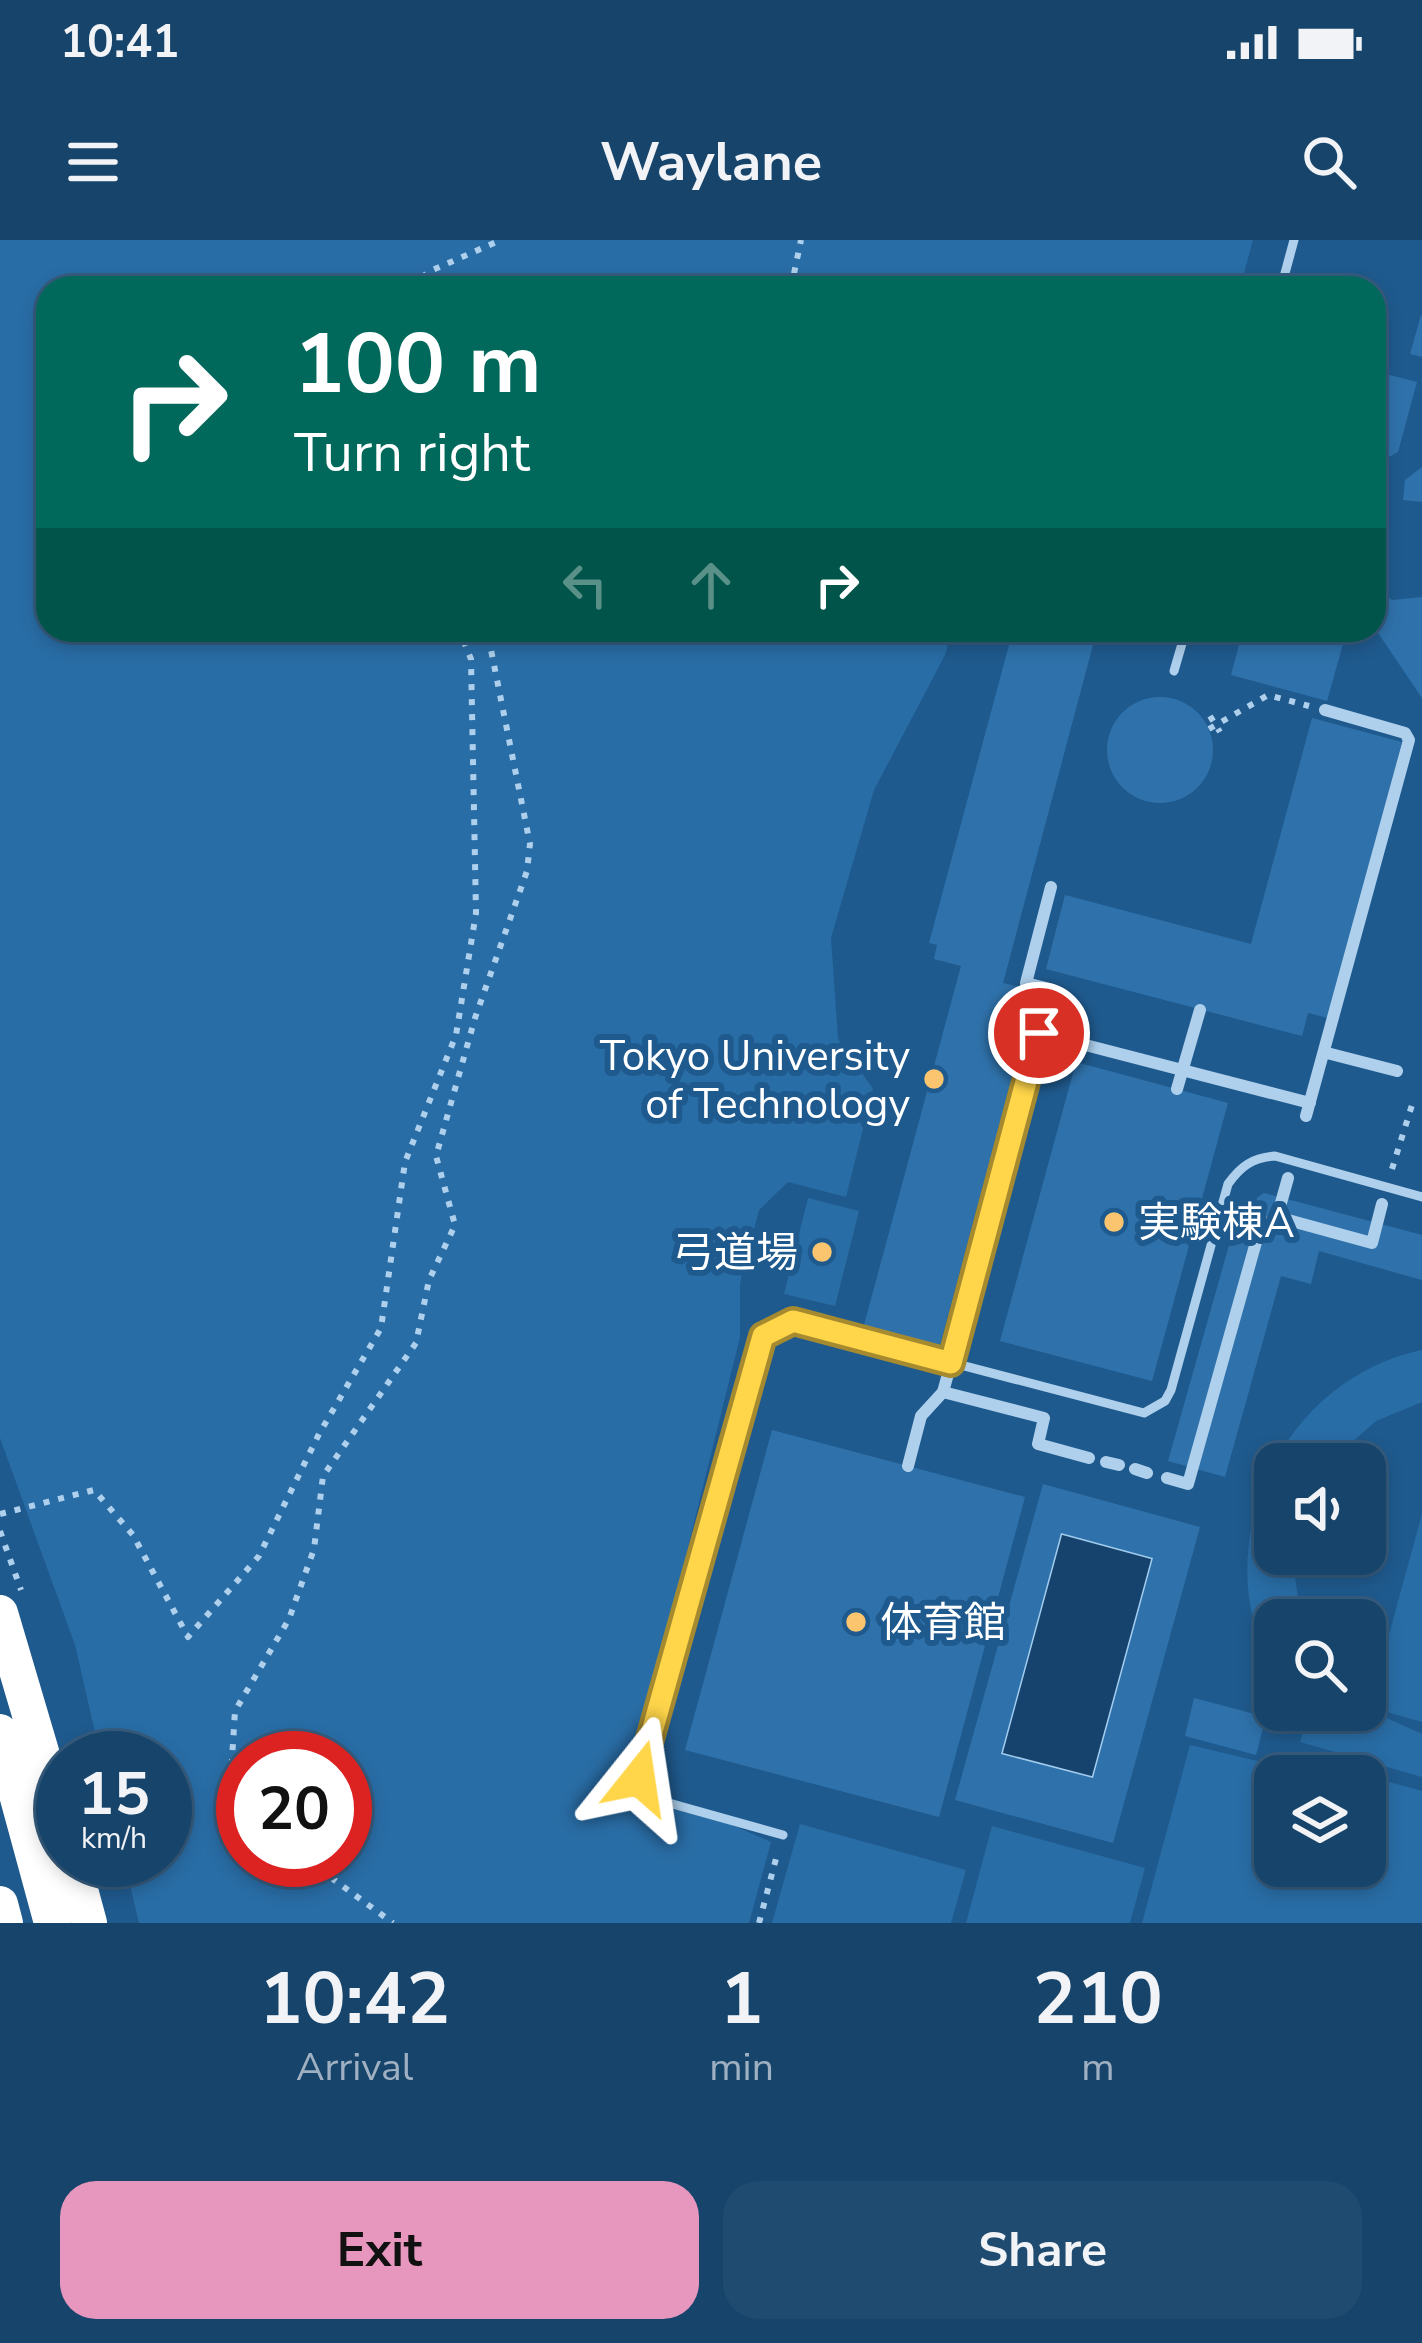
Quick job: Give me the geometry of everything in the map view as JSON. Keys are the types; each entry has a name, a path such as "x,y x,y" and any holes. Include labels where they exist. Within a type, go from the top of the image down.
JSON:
{"highway":[{"path":"0,1613 36,1735"},
{"path":"0,1732 52,1923"},
{"path":"79,1887 89,1923"},
{"path":"0,1904 5,1923"}],"street":[{"path":"1051,887 1023,985 1050,988 1039,1033 1308,1109 1403,762 1405,733 1325,710"},
{"path":"1403,762 1422,766"},
{"path":"1177,1089 1200,1010"},
{"path":"1327,1053 1396,1071"},
{"path":"1167,1478 1187,1484 1260,1228 1277,1217 1288,1178"},
{"path":"1277,1217 1372,1243 1382,1204"},
{"path":"908,1466 921,1416 943,1391 951,1363"},
{"path":"943,1391 987,1396 1044,1418 1038,1444 1089,1457"}],"lane":[{"path":"1284,276 1294,240"},
{"path":"1174,671 1182,642"},
{"path":"951,1363 1039,1033"},
{"path":"783,1835 651,1798 639,1778 754,1352 763,1336 793,1321 1135,1412 1154,1410 1171,1390 1228,1184 1240,1168 1274,1156 1422,1197"}],"path":[{"path":"424,276 501,240"},
{"path":"794,276 801,240"},
{"path":"0,1514 70,1492 94,1490 133,1535 188,1636 259,1556 320,1434 381,1328 405,1162 457,1035 476,913 471,659 464,642"},
{"path":"234,1731 235,1711 289,1619 314,1549 323,1476 416,1343 429,1280 455,1225 436,1156 475,1018 527,871 530,844 489,642"},
{"path":"1210,716 1215,729 1268,695 1325,710"},
{"path":"1392,1169 1412,1105"},
{"path":"759,1923 783,1835"},
{"path":"344,1887 393,1923"}],"shaded area":[{"path":"0,240 1253,240 1243,276 36,276 36,642 949,642 874,790 831,938 838,1039 873,1089 846,1197 788,1182 759,1210 740,1283 740,1337 636,1757 658,1792 771,1842 749,1923 139,1923 130,1887 192,1887 192,1731 95,1731 75,1645 0,1438"},
{"name":"弓道場","path":"808,1198 859,1211 835,1306 784,1294"},
{"path":"1422,1350 1422,1402 1376,1421 1351,1443 1287,1443 1329,1395 1372,1367"},
{"path":"1422,1514 1422,1722 1386,1712 1386,1645"},
{"path":"1254,1517 1254,1575 1295,1575 1298,1599 1254,1599 1254,1619 1247,1574"},
{"path":"1061,1533 1153,1558 1093,1778 1001,1754"},
{"path":"1386,1718 1422,1734 1422,1777 1386,1767 1386,1755 1345,1755 1300,1742 1304,1731 1386,1731"},
{"path":"1190,1745 1254,1760 1254,1887 1386,1887 1386,1781 1422,1791 1422,1923 1142,1923"},
{"path":"800,1824 966,1870 951,1923 772,1923"},
{"path":"992,1826 1145,1868 1130,1923 966,1923"}],"building":[{"path":"1422,315 1422,357 1410,354"},
{"path":"1386,374 1417,382 1398,452 1386,458"},
{"path":"1422,467 1422,502 1403,500 1405,480"},
{"path":"1386,595 1392,600 1422,597 1422,698 1384,642"},
{"path":"1010,642 1094,642 1003,983 1020,987 1017,998 1032,1002 940,1345 864,1325 961,966 934,959 937,945 929,943"},
{"path":"1240,642 1344,642 1327,701 1231,675"},
{"path":"1160,697 1180,701 1198,712 1209,730 1213,750 1209,770 1198,788 1180,799 1160,803 1140,799 1122,788 1111,770 1107,750 1111,730 1122,712 1140,701"},
{"path":"1312,718 1402,742 1328,1018 1308,1013 1302,1036 1046,969 1065,895 1251,944"},
{"name":"実験棟A","path":"1076,1062 1228,1103 1152,1381 1000,1341"},
{"path":"1264,1193 1422,1235 1422,1280 1319,1251 1311,1284 1281,1276 1225,1477 1168,1461 1239,1210"},
{"name":"体育館","path":"772,1430 1025,1497 939,1817 685,1750"},
{"path":"1043,1484 1200,1527 1113,1843 955,1800","holes":["1061,1533 1153,1558 1093,1778 1001,1754"]},
{"path":"1194,1698 1254,1714 1254,1731 1262,1731 1256,1755 1185,1736"}],"place":[{"name":"Tokyo University of Technology","path":"934,1079"},
{"name":"実験棟A","path":"1114,1222"},
{"name":"弓道場","path":"822,1252"},
{"name":"体育館","path":"856,1622"}],"route":[{"path":"639,1778 754,1352 778,1324 793,1321 951,1363 1039,1033"}]}
